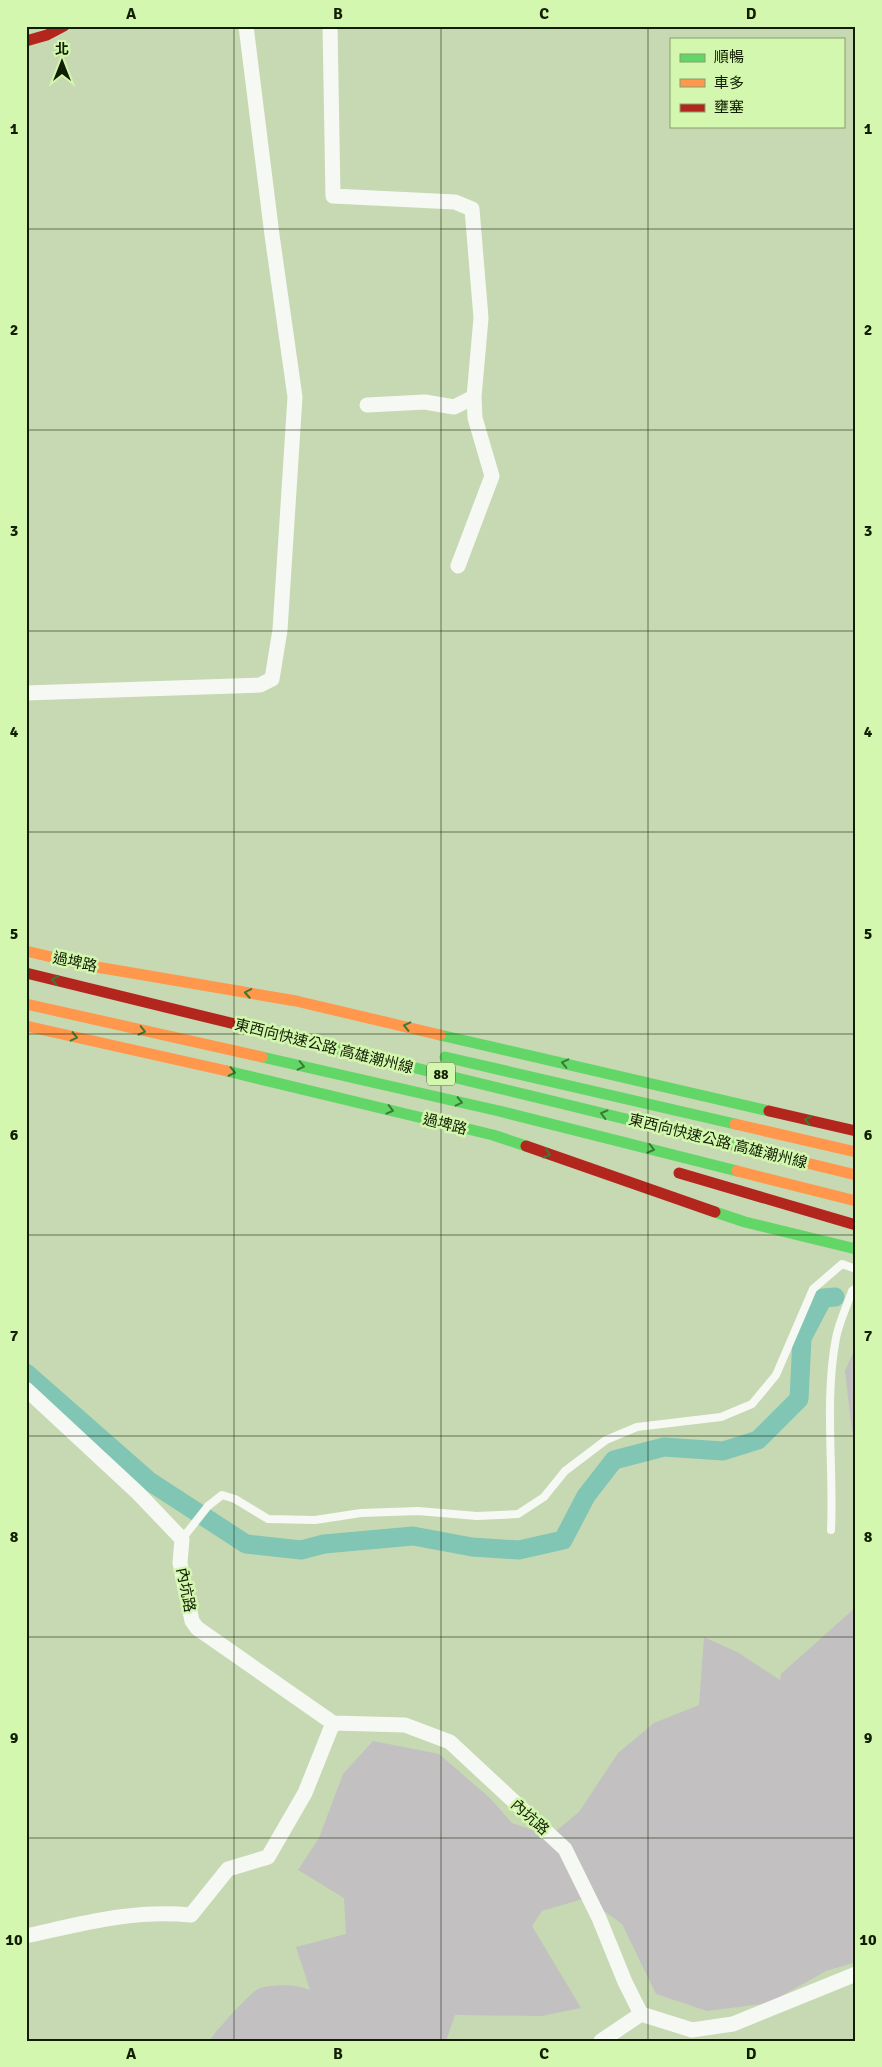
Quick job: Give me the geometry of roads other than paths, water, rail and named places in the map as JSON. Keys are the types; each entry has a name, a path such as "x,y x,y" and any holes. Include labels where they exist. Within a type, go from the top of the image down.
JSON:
{"main road":[{"path":"26,41 47,35 64,26"},
{"name":"過埤路","path":"26,951 85,965 296,1001 856,1131"},
{"name":"東西向快速公路 高雄潮州線","path":"26,973 856,1175"},
{"path":"81,986 286,1024"},
{"name":"東西向快速公路 高雄潮州線","path":"26,1004 499,1111 856,1201"},
{"name":"過埤路","path":"26,1026 280,1083 493,1135 745,1222 856,1249"},
{"path":"431,1054 856,1152"},
{"path":"499,1111 535,1129 591,1146"},
{"path":"666,1170 856,1225"}],"street":[{"path":"26,694 260,685 272,679 280,630 295,397 270,226 246,26"},
{"path":"330,26 333,196 455,202 472,209 481,318 474,397 475,418 492,476 458,566"},
{"path":"367,405 425,402 454,407 474,397"},
{"path":"26,1389 138,1493 182,1539"},
{"name":"內坑路","path":"182,1539 180,1563 192,1621 197,1628 333,1723 406,1726 450,1742 565,1849 599,1918 625,1982 641,2014"},
{"path":"26,1936 124,1915 162,1912 191,1915 228,1869 268,1857 305,1793 333,1723"},
{"path":"601,2041 641,2014 692,2030 733,2024 856,1974"}],"lane":[{"path":"182,1539 208,1506 222,1495 236,1499 268,1519 315,1520 361,1513 418,1511 478,1516 518,1514 544,1497 565,1471 606,1440 637,1427 721,1417 752,1404 776,1375 813,1289 842,1264 856,1268"},
{"path":"831,1530 833,1488 830,1384 836,1337 852,1291 856,1288"}],"waterway":[{"path":"26,1373 149,1481 246,1544 301,1550 324,1544 413,1536 472,1547 519,1550 563,1540 586,1496 614,1460 664,1447 723,1451 758,1440 799,1399 802,1338 823,1298 835,1297"}]}
